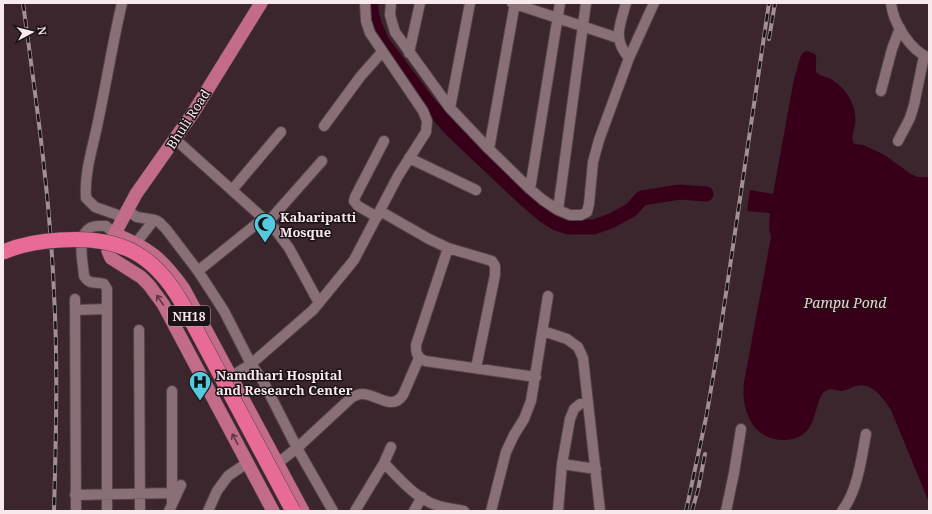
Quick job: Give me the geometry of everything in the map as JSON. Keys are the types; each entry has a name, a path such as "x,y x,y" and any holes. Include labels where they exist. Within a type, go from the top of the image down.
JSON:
{"highway":[{"name":"NH18","path":"3,252 31,243 82,239 96,240 109,242 130,249 151,263 167,279 182,303 293,511"},
{"name":"NH18","path":"3,263 15,257 40,250 69,248 101,249 127,257 140,264 151,273 175,304 285,511"}],"main road":[{"name":"Bhuli Road","path":"261,3 193,113 136,194 114,234 108,251 111,258 141,277 163,304 273,511"},
{"path":"114,234 136,243 153,253 168,268 184,289 232,376 303,511"}],"street":[{"path":"122,3 112,43 85,186 86,198 95,206 154,220 159,222 166,229 198,270 224,311 252,364 263,381 297,448 333,511"},
{"path":"232,376 252,364 313,310 354,260 398,176 426,132 427,121 423,111 370,33 366,21 365,3"},
{"path":"391,3 390,15 395,32 450,108 530,189 558,210 570,215 581,215 586,212 589,204 593,162 599,140 629,58 654,3"},
{"path":"409,53 420,3"},
{"path":"450,108 470,3"},
{"path":"489,149 514,3 618,38"},
{"path":"530,189 560,3"},
{"path":"558,210 586,3"},
{"path":"626,3 618,38 622,49 629,58"},
{"path":"891,3 894,18 900,28 910,42 927,57 910,118 898,141"},
{"path":"881,91 892,49 900,28"},
{"path":"324,126 360,77 382,52"},
{"path":"232,190 281,132"},
{"path":"175,140 266,220 289,248 319,303"},
{"path":"384,141 355,197 354,200 358,206 378,214 448,248 488,259 492,261 495,266 495,276 476,368"},
{"path":"409,158 476,190"},
{"path":"198,270 266,220 322,161"},
{"path":"136,243 154,220"},
{"path":"107,511 106,286 102,283 90,283 84,276 82,247 84,234 92,227 106,226 114,234"},
{"path":"448,248 416,345 416,352 419,358 425,361 536,377"},
{"path":"492,511 506,452 514,435 524,420 531,401 548,296"},
{"path":"75,299 76,511"},
{"path":"75,310 107,310"},
{"path":"139,330 140,511"},
{"path":"543,331 567,339 578,347 583,358 600,511"},
{"path":"278,463 297,448 352,397 361,394 372,395 392,403 400,400 419,358"},
{"path":"171,508 172,391"},
{"path":"558,511 562,464 570,419 574,409 580,404 588,402"},
{"path":"726,511 741,429"},
{"path":"842,511 853,490 859,471 866,434"},
{"path":"354,511 391,448"},
{"path":"384,462 407,486 422,497 436,505 464,511"},
{"path":"208,511 217,491 228,476 247,463"},
{"path":"562,464 596,469"},
{"path":"171,508 181,485"},
{"path":"75,495 172,493"},
{"path":"414,511 422,497"}],"water":[{"name":"Pampu Pond","path":"808,51 815,54 817,73 829,78 841,86 853,104 855,111 855,125 852,136 854,144 863,145 883,154 911,174 918,177 929,177 929,500 891,410 881,396 867,386 862,385 843,391 832,389 826,390 821,396 813,420 807,431 792,439 782,440 771,438 763,434 750,420 744,402 744,382 771,237 769,229 770,213 747,211 750,190 773,194 794,79 801,55"}],"waterway":[{"path":"371,3 371,12 382,42 427,102 452,130 525,199 556,223 568,227 594,227 611,221 631,210 642,198 680,192 706,194"}],"railway":[{"path":"23,3 42,148 52,257 56,374 54,511"},
{"path":"686,511 706,418 717,354 769,3"},
{"path":"769,39 775,3"},
{"path":"692,511 705,454"}],"place":[{"name":"Kabaripatti Mosque","path":"265,244"},
{"name":"Namdhari Hospital and Research Center","path":"200,402"}]}
